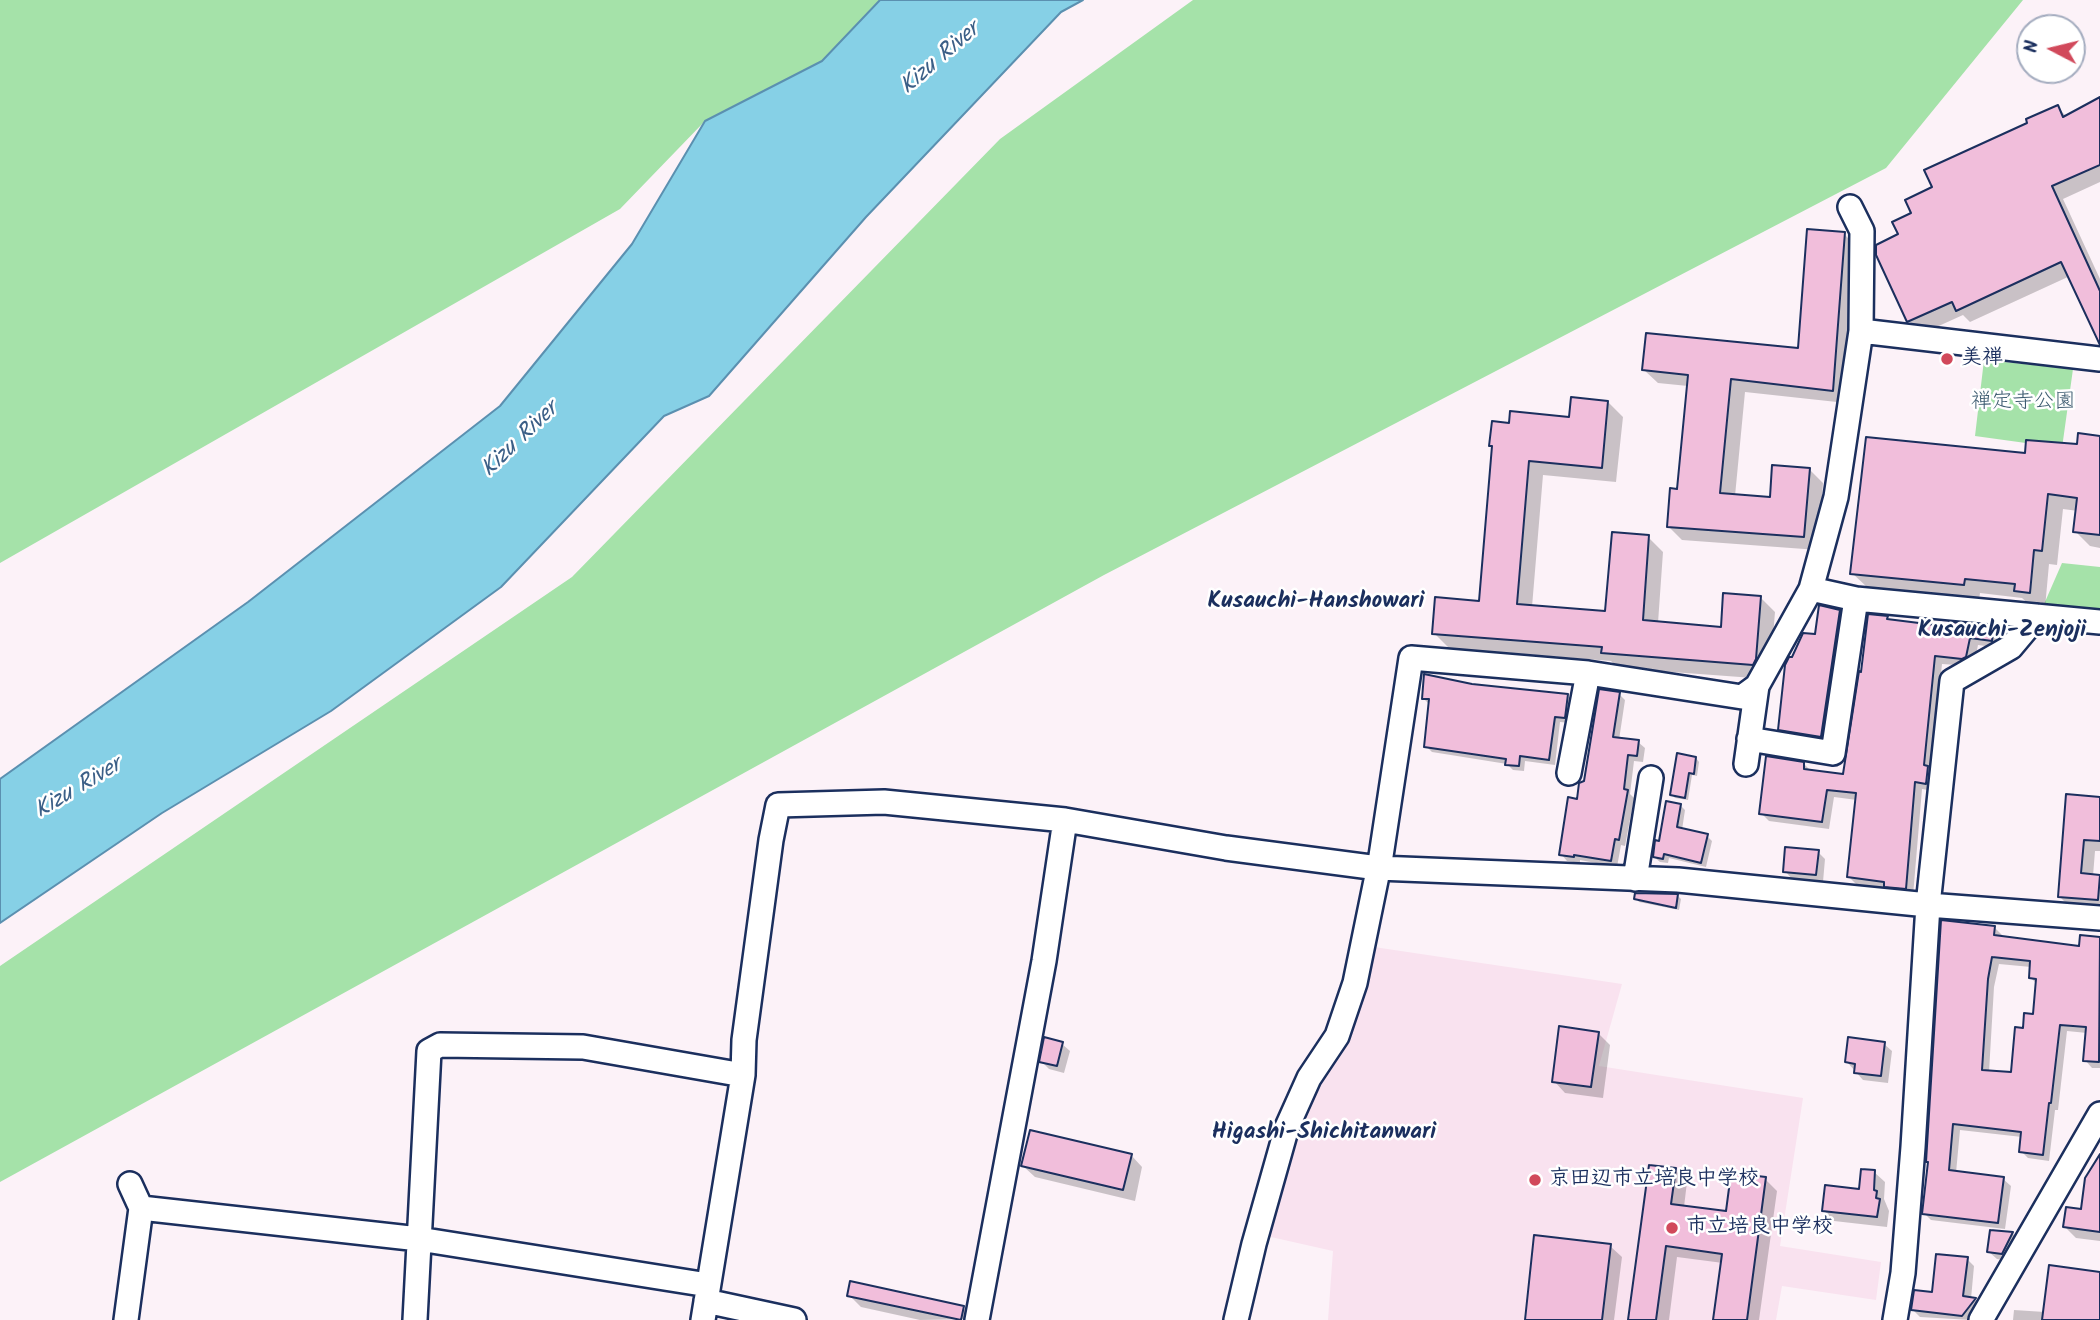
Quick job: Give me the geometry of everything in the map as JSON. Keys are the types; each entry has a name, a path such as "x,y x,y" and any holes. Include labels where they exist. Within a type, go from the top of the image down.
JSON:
{"street":[{"path":"1746,764 1757,686 1811,589 1836,497 1861,331 1863,232 1850,207"},
{"path":"1861,331 2100,359"},
{"path":"1811,589 1856,599 2100,622"},
{"path":"1749,739 1833,753 1856,599"},
{"path":"1895,1320 1903,1273 1928,905 1952,681 2011,647 2037,616"},
{"path":"1236,1320 1287,1127 1309,1078 1337,1036 1355,983 1378,868 1411,658 1588,673 1742,697 1757,686"},
{"path":"1569,773 1588,673"},
{"path":"1634,879 1651,778"},
{"path":"706,1302 743,1075 744,1040 778,805 884,802 1065,820 1226,848 1378,868 1678,880 1928,905 2100,918"},
{"path":"977,1320 1044,961 1065,820"},
{"path":"415,1320 429,1051 440,1045 583,1047 743,1075"},
{"path":"1981,1320 2100,1114"},
{"path":"126,1320 141,1208 130,1184"},
{"path":"141,1208 419,1240 794,1320"}],"shaded area":[{"name":"京田辺市立培良中学校","path":"1374,947 1622,984 1599,1066 1803,1098 1780,1246 1881,1262 1876,1300 1782,1286 1776,1320 1328,1320 1333,1251 1262,1235 1295,1124"}],"green space":[{"path":"0,0 880,0 822,61 705,121 620,209 0,563"},
{"path":"1193,0 2023,0 1886,168 1104,575 0,1182 0,966 572,577 1000,139"},
{"name":"禅定寺公園","path":"1984,360 2073,369 2062,448 1975,436"},
{"path":"2062,563 2100,567 2100,616 2041,611"}],"water":[{"name":"Kizu River","path":"880,0 1083,0 1061,12 866,217 709,396 664,416 501,587 331,711 162,813 0,923 0,779 248,602 500,406 632,244 705,121 822,61"}],"building":[{"path":"2100,97 2100,165 2052,186 2100,291 2100,345 2061,262 1956,311 1952,302 1907,322 1876,255 1876,245 1898,234 1892,222 1911,213 1905,200 1932,187 1924,170 2027,123 2026,119 2058,105 2063,117"},
{"path":"1807,229 1845,232 1833,391 1731,379 1720,493 1770,497 1772,465 1810,468 1804,537 1667,527 1670,488 1677,489 1688,375 1642,370 1646,333 1798,348"},
{"path":"1571,397 1608,401 1602,468 1529,461 1517,604 1605,611 1612,532 1649,535 1643,620 1721,627 1723,593 1761,596 1756,659 1753,665 1601,653 1602,647 1432,634 1435,597 1479,601 1492,421 1509,423 1510,411 1569,417"},
{"path":"2078,433 2100,436 2100,535 2073,532 2077,498 2048,494 2042,551 2034,550 2030,593 2014,591 2015,584 1965,579 1964,585 1850,574 1866,437 2025,453 2026,440 2077,444"},
{"path":"1819,605 1840,610 1821,737 1778,730 1785,665 1789,657 1792,657 1803,633 1815,634"},
{"path":"1868,614 1935,625 1949,626 1949,622 1994,626 1992,641 1970,638 1966,657 1962,659 1935,656 1924,765 1928,766 1926,784 1915,782 1906,889 1884,887 1884,882 1847,877 1856,793 1827,790 1822,822 1759,814 1766,756 1804,762 1804,769 1843,774"},
{"path":"1424,674 1472,684 1568,694 1565,718 1555,717 1549,760 1520,756 1519,766 1505,765 1506,759 1424,747 1429,699 1422,699"},
{"path":"1599,689 1620,692 1613,737 1639,740 1637,756 1628,755 1624,789 1628,790 1619,840 1615,839 1611,861 1559,855 1568,797 1577,799 1579,783 1584,781"},
{"path":"1677,753 1696,757 1694,774 1689,773 1685,798 1670,795"},
{"path":"2066,794 2100,797 2100,841 2084,840 2081,873 2100,875 2098,900 2058,897"},
{"path":"1666,801 1681,804 1677,827 1708,834 1701,863 1664,854 1663,859 1653,857 1655,840 1659,841"},
{"path":"1785,847 1819,850 1816,875 1783,872"},
{"path":"1635,893 1678,894 1676,908 1634,899"},
{"path":"1941,920 1995,926 1994,935 2079,946 2080,935 2100,937 2099,1062 2083,1061 2086,1027 2060,1025 2043,1155 2019,1152 2021,1132 1953,1124 1949,1170 2004,1177 1998,1223 1922,1214","holes":["1992,957 2030,961 2029,978 2036,979 2033,1014 2024,1013 2023,1028 2015,1027 2011,1072 1982,1070"]},
{"path":"1559,1026 1599,1032 1591,1087 1552,1082"},
{"path":"1044,1037 1063,1042 1057,1066 1039,1062"},
{"path":"1848,1037 1885,1042 1881,1076 1854,1073 1855,1064 1845,1062"},
{"path":"1030,1130 1132,1154 1123,1190 1021,1166"},
{"path":"2100,1154 2100,1232 2063,1227 2066,1207 2081,1209 2085,1178"},
{"path":"1649,1165 1676,1168 1671,1204 1726,1211 1731,1173 1766,1177 1747,1320 1713,1320 1722,1254 1666,1246 1656,1320 1628,1320"},
{"path":"1861,1169 1875,1170 1874,1190 1877,1191 1876,1198 1880,1199 1877,1217 1822,1211 1825,1185 1859,1189"},
{"path":"1990,1230 2013,1232 2002,1254 1987,1252"},
{"path":"1534,1235 1611,1244 1602,1320 1525,1320"},
{"path":"1936,1254 1968,1257 1963,1296 1976,1298 1962,1316 1911,1310 1914,1290 1932,1292"},
{"path":"2049,1265 2100,1272 2100,1320 2042,1320"},
{"path":"850,1281 964,1306 961,1320 847,1296"}],"place":[{"name":"美禅","path":"1947,359"},
{"name":"京田辺市立培良中学校","path":"1535,1180"},
{"name":"市立培良中学校","path":"1672,1228"}],"district":[{"name":"Kusauchi-Hanshowari","path":"1316,603"},
{"name":"Kusauchi-Zenjoji","path":"2002,632"},
{"name":"Higashi-Shichitanwari","path":"1324,1134"}]}
